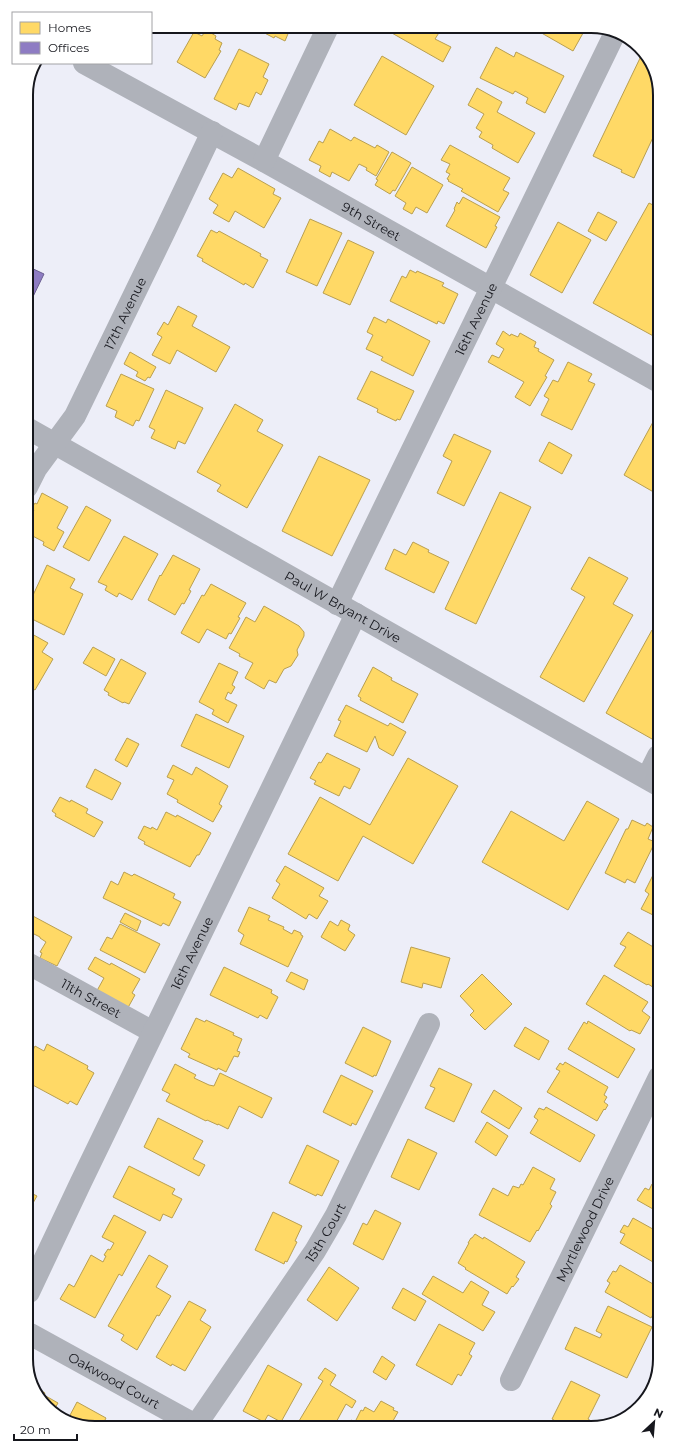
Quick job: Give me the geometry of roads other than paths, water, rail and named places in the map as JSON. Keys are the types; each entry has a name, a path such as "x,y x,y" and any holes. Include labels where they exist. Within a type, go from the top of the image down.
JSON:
{"street":[{"path":"264,161 325,33"},
{"name":"16th Avenue","path":"337,604 613,37"},
{"name":"9th Street","path":"86,64 212,132 653,379"},
{"name":"17th Avenue","path":"33,475 75,416 212,132"},
{"name":"Paul W Bryant Drive","path":"33,431 653,782"},
{"name":"16th Avenue","path":"33,1286 153,1032 356,614"},
{"name":"11th Street","path":"33,966 153,1032"},
{"name":"15th Court","path":"200,1421 315,1251 336,1215 429,1024"},
{"name":"Myrtlewood Drive","path":"511,1380 653,1089"},
{"name":"Oakwood Court","path":"33,1336 188,1421"}]}
